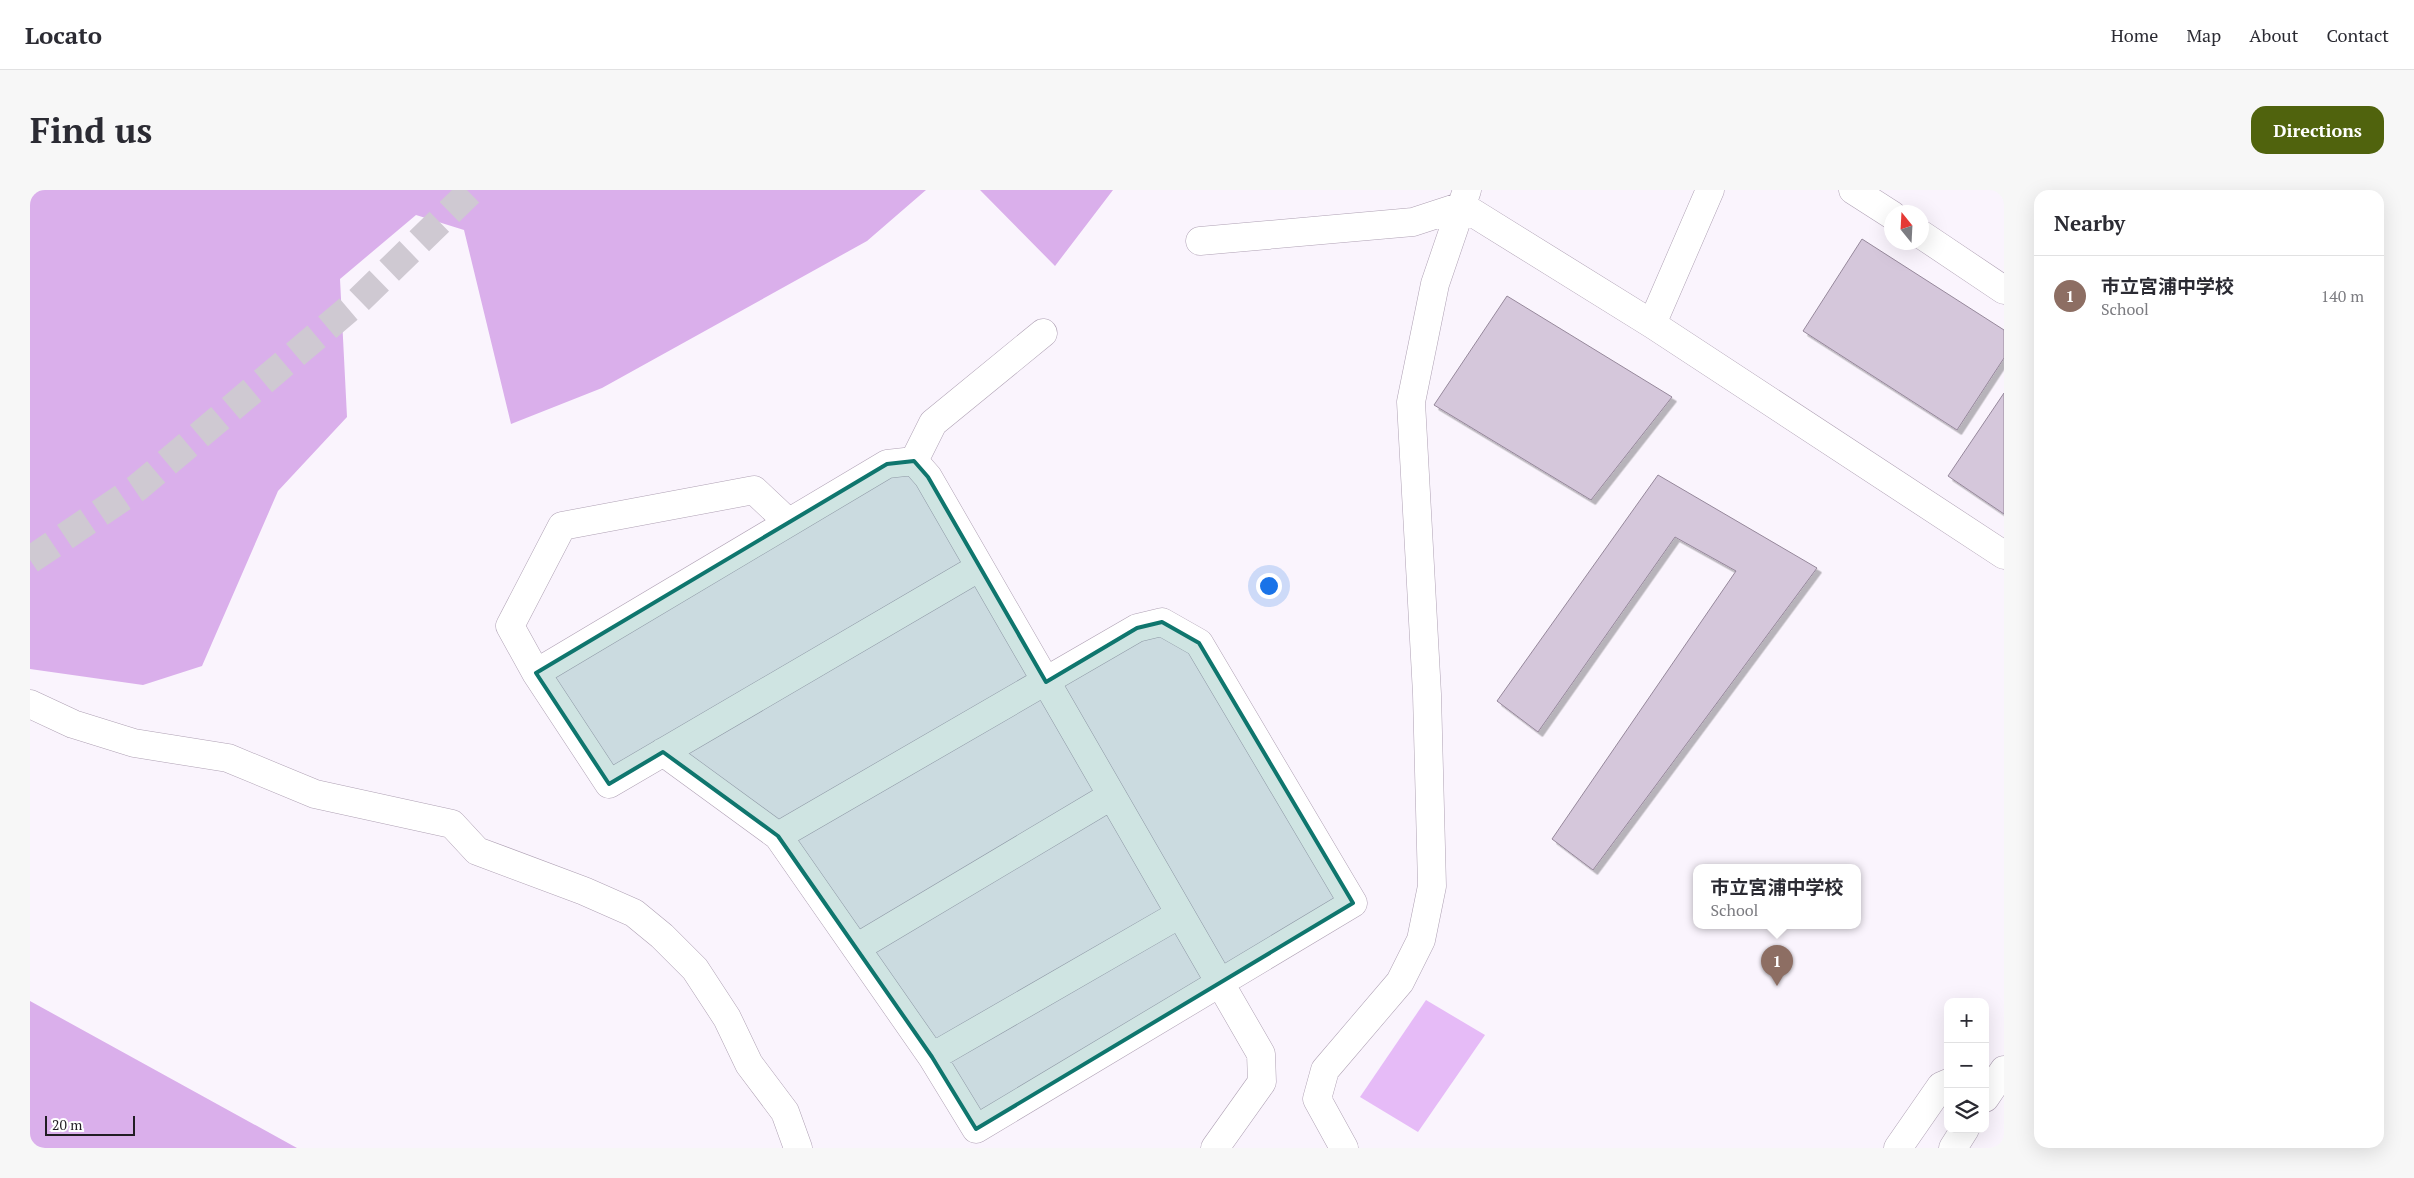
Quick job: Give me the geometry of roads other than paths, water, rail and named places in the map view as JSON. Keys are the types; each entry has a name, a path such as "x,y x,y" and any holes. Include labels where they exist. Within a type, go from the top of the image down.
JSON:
{"street":[{"path":"1652,324 1710,190"},
{"path":"1853,190 1884,210"},
{"path":"1464,198 2004,555"},
{"path":"1200,241 1413,222 1464,198"},
{"path":"1344,1148 1317,1099 1325,1070 1400,982 1421,940 1432,886 1427,694 1411,402 1435,284 1464,198"},
{"path":"1929,240 2004,290"},
{"path":"914,461 933,423 1043,333"},
{"path":"536,673 887,464 914,461"},
{"path":"914,461 928,477 1261,1054 1262,1082 1216,1148"},
{"path":"788,522 754,490 562,526 510,626 536,673 609,784 980,567"},
{"path":"664,752 778,836 932,1057 976,1129 1354,903 1199,643 1162,622 1137,628 778,836"},
{"path":"30,704 73,724 134,743 228,758 315,794 452,824 478,851 584,891 634,913 662,936 695,968 727,1018 749,1064 785,1112 798,1148"},
{"path":"856,948 1112,796"},
{"path":"932,1057 1180,914"},
{"path":"1898,1148 1941,1086 1944,1085"},
{"path":"1953,1148 1962,1133"}],"tunnel":[{"path":"30,560 137,488 357,302 472,190"}],"place":[{"name":"市立宮浦中学校","path":"1777,986"}]}
